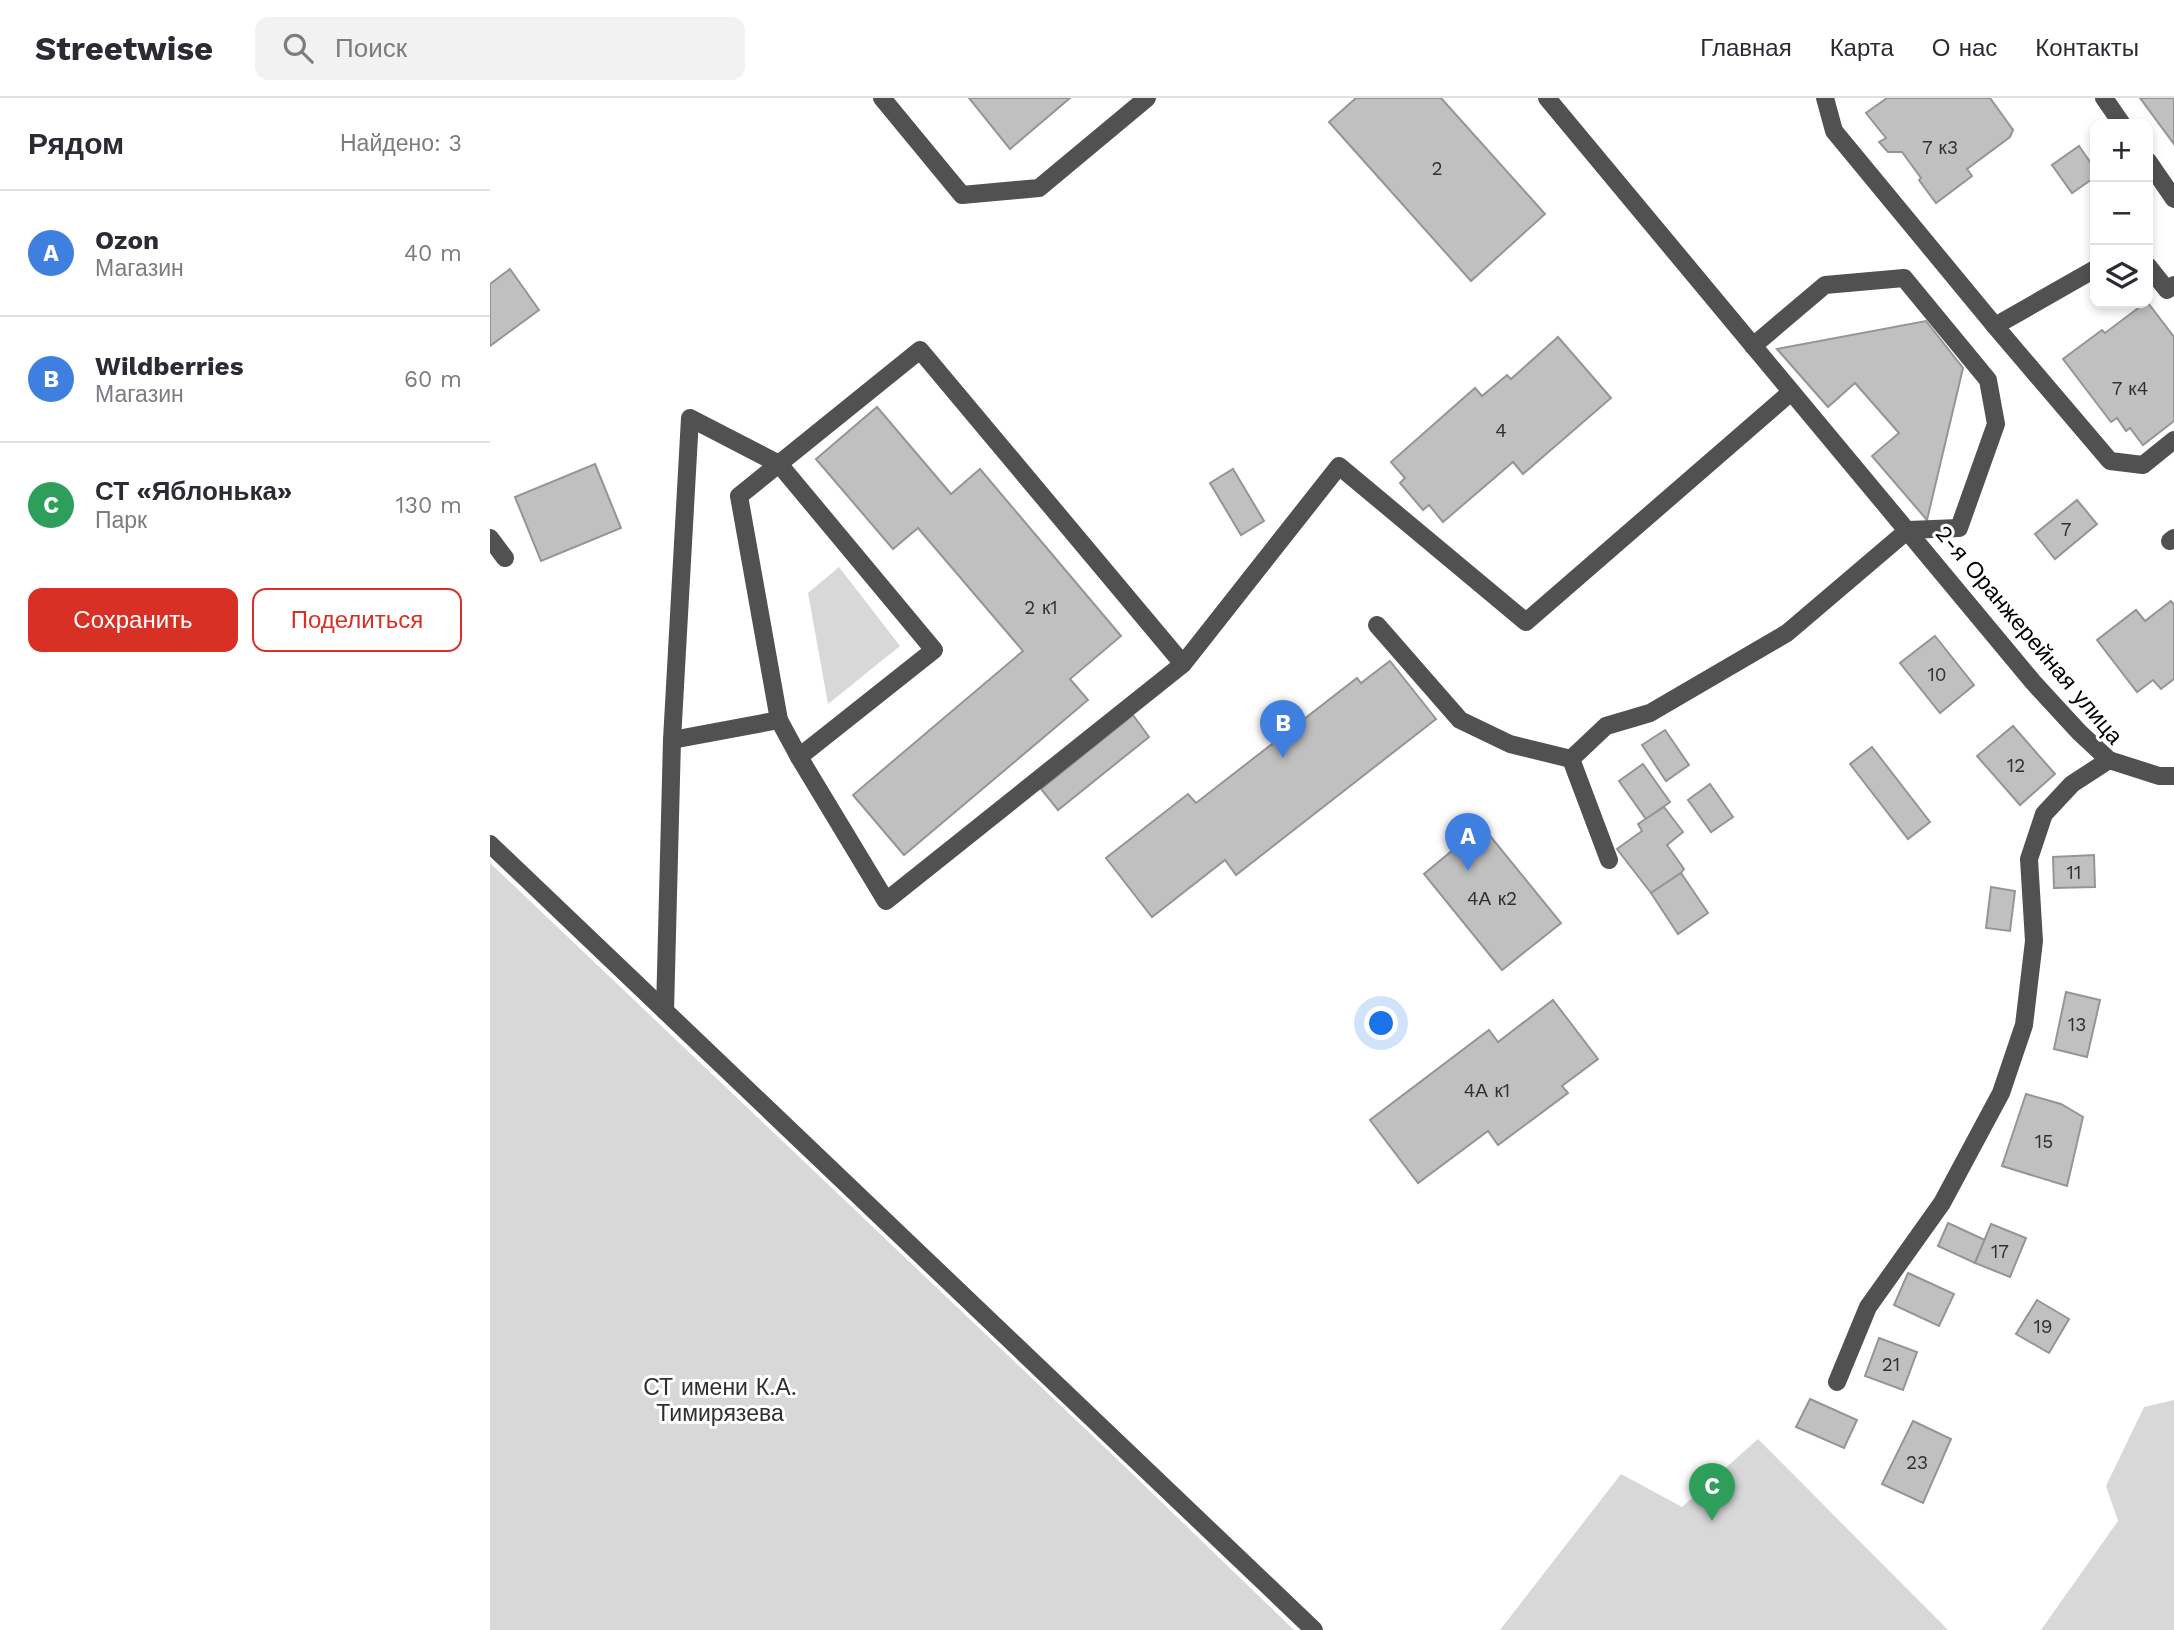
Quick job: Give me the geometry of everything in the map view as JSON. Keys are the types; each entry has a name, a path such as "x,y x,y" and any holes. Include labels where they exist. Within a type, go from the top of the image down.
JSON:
{"street":[{"path":"882,98 962,195 1040,188 1147,98"},
{"name":"2-я Оранжерейная улица","path":"1547,98 2033,682 2109,760 2072,784 2044,814 2029,859 2034,941 2024,1025 2001,1093 1942,1203 1868,1307 1838,1382"},
{"path":"1825,98 1834,131 2110,461 2143,465 2174,440"},
{"path":"2104,98 2119,119"},
{"path":"2153,168 2174,199"},
{"path":"1995,326 2090,272"},
{"path":"2153,272 2167,290 2174,285"},
{"path":"1571,759 1606,726 1650,713 1787,633 1908,530 1959,528 1996,424 1988,380 1904,278 1825,285 1753,346"},
{"path":"1183,664 920,350 739,496 779,720 886,901 1183,664 1339,466 1525,622 1791,393"},
{"path":"664,1012 671,740 690,418 779,464 934,650 799,757"},
{"path":"490,538 505,558"},
{"path":"1377,625 1460,720 1510,744 1571,759"},
{"path":"671,740 779,720"},
{"path":"1571,759 1609,860"},
{"path":"2109,760 2158,776 2174,776"},
{"path":"490,844 1314,1630"}],"green space":[{"path":"839,567 900,646 828,704 808,593"},
{"name":"СТ имени К.А. Тимирязева","path":"490,863 1120,1462 1294,1630 490,1630"},
{"path":"2174,1400 2174,1630 2041,1630 2118,1521 2106,1486 2144,1407"},
{"path":"1758,1439 1948,1630 1500,1630 1621,1474 1682,1507"}],"building":[{"path":"969,98 1070,98 1010,149"},
{"path":"1356,98 1441,98 1545,214 1471,281 1329,122"},
{"path":"1887,98 1990,98 2013,130 2010,137 1967,169 1972,176 1936,203 1902,152 1888,152 1879,142 1886,138 1866,113"},
{"path":"2140,98 2174,98 2174,144"},
{"path":"2079,146 2090,162 2090,180 2072,193 2052,165"},
{"path":"510,269 539,310 490,346 490,284"},
{"path":"2138,308 2152,308 2174,337 2174,421 2143,445 2130,428 2126,431 2117,418 2111,422 2063,359 2102,330 2105,333"},
{"path":"1926,321 1963,368 1927,520 1872,456 1899,433 1855,383 1828,407 1777,349"},
{"path":"1558,337 1611,398 1523,474 1513,462 1443,522 1429,505 1423,510 1400,483 1405,478 1391,462 1475,388 1482,396 1507,375 1511,379"},
{"path":"877,407 951,494 980,469 1121,636 1070,679 1088,700 904,855 853,795 1023,651 918,528 893,549 816,459"},
{"path":"595,464 621,528 541,561 515,497"},
{"path":"1233,469 1264,521 1241,535 1210,483"},
{"path":"2077,500 2097,524 2055,559 2035,534"},
{"path":"2171,601 2174,605 2174,679 2161,689 2153,680 2137,692 2097,640 2136,610 2145,621"},
{"path":"1935,636 1974,685 1940,713 1900,663"},
{"path":"1390,661 1436,719 1236,875 1225,860 1152,917 1106,858 1188,794 1196,803 1357,678 1361,683"},
{"path":"1133,715 1149,737 1058,810 1041,789"},
{"path":"2013,726 2055,774 2020,805 1977,756"},
{"path":"1665,730 1689,765 1666,781 1642,745"},
{"path":"1872,747 1930,822 1908,839 1850,764"},
{"path":"1643,764 1670,802 1646,819 1619,781"},
{"path":"1710,784 1733,817 1711,832 1688,800"},
{"path":"1664,807 1683,832 1667,845 1684,869 1651,893 1617,849 1642,831 1638,824"},
{"path":"1482,826 1561,923 1502,970 1424,874"},
{"path":"2094,855 2095,887 2054,888 2053,857"},
{"path":"1681,873 1708,913 1678,934 1651,893"},
{"path":"1991,887 2015,891 2010,931 1986,928"},
{"path":"2066,992 2100,1000 2087,1057 2054,1049"},
{"path":"1553,1000 1598,1059 1562,1086 1568,1093 1498,1145 1488,1131 1418,1183 1370,1120 1489,1030 1498,1042"},
{"path":"2026,1094 2061,1104 2083,1117 2067,1186 2002,1166"},
{"path":"1948,1223 1985,1240 1975,1263 1938,1246"},
{"path":"1991,1224 2026,1238 2010,1277 1975,1263"},
{"path":"1908,1273 1954,1294 1939,1326 1894,1305"},
{"path":"2037,1300 2069,1319 2049,1353 2016,1334"},
{"path":"1879,1338 1917,1352 1903,1390 1865,1376"},
{"path":"1810,1399 1857,1420 1844,1448 1796,1427"},
{"path":"1913,1421 1951,1439 1923,1503 1882,1484"}],"place":[{"name":"Wildberries","path":"1283,758"},
{"name":"Ozon","path":"1468,871"},
{"name":"СТ «Яблонька»","path":"1712,1521"}]}
